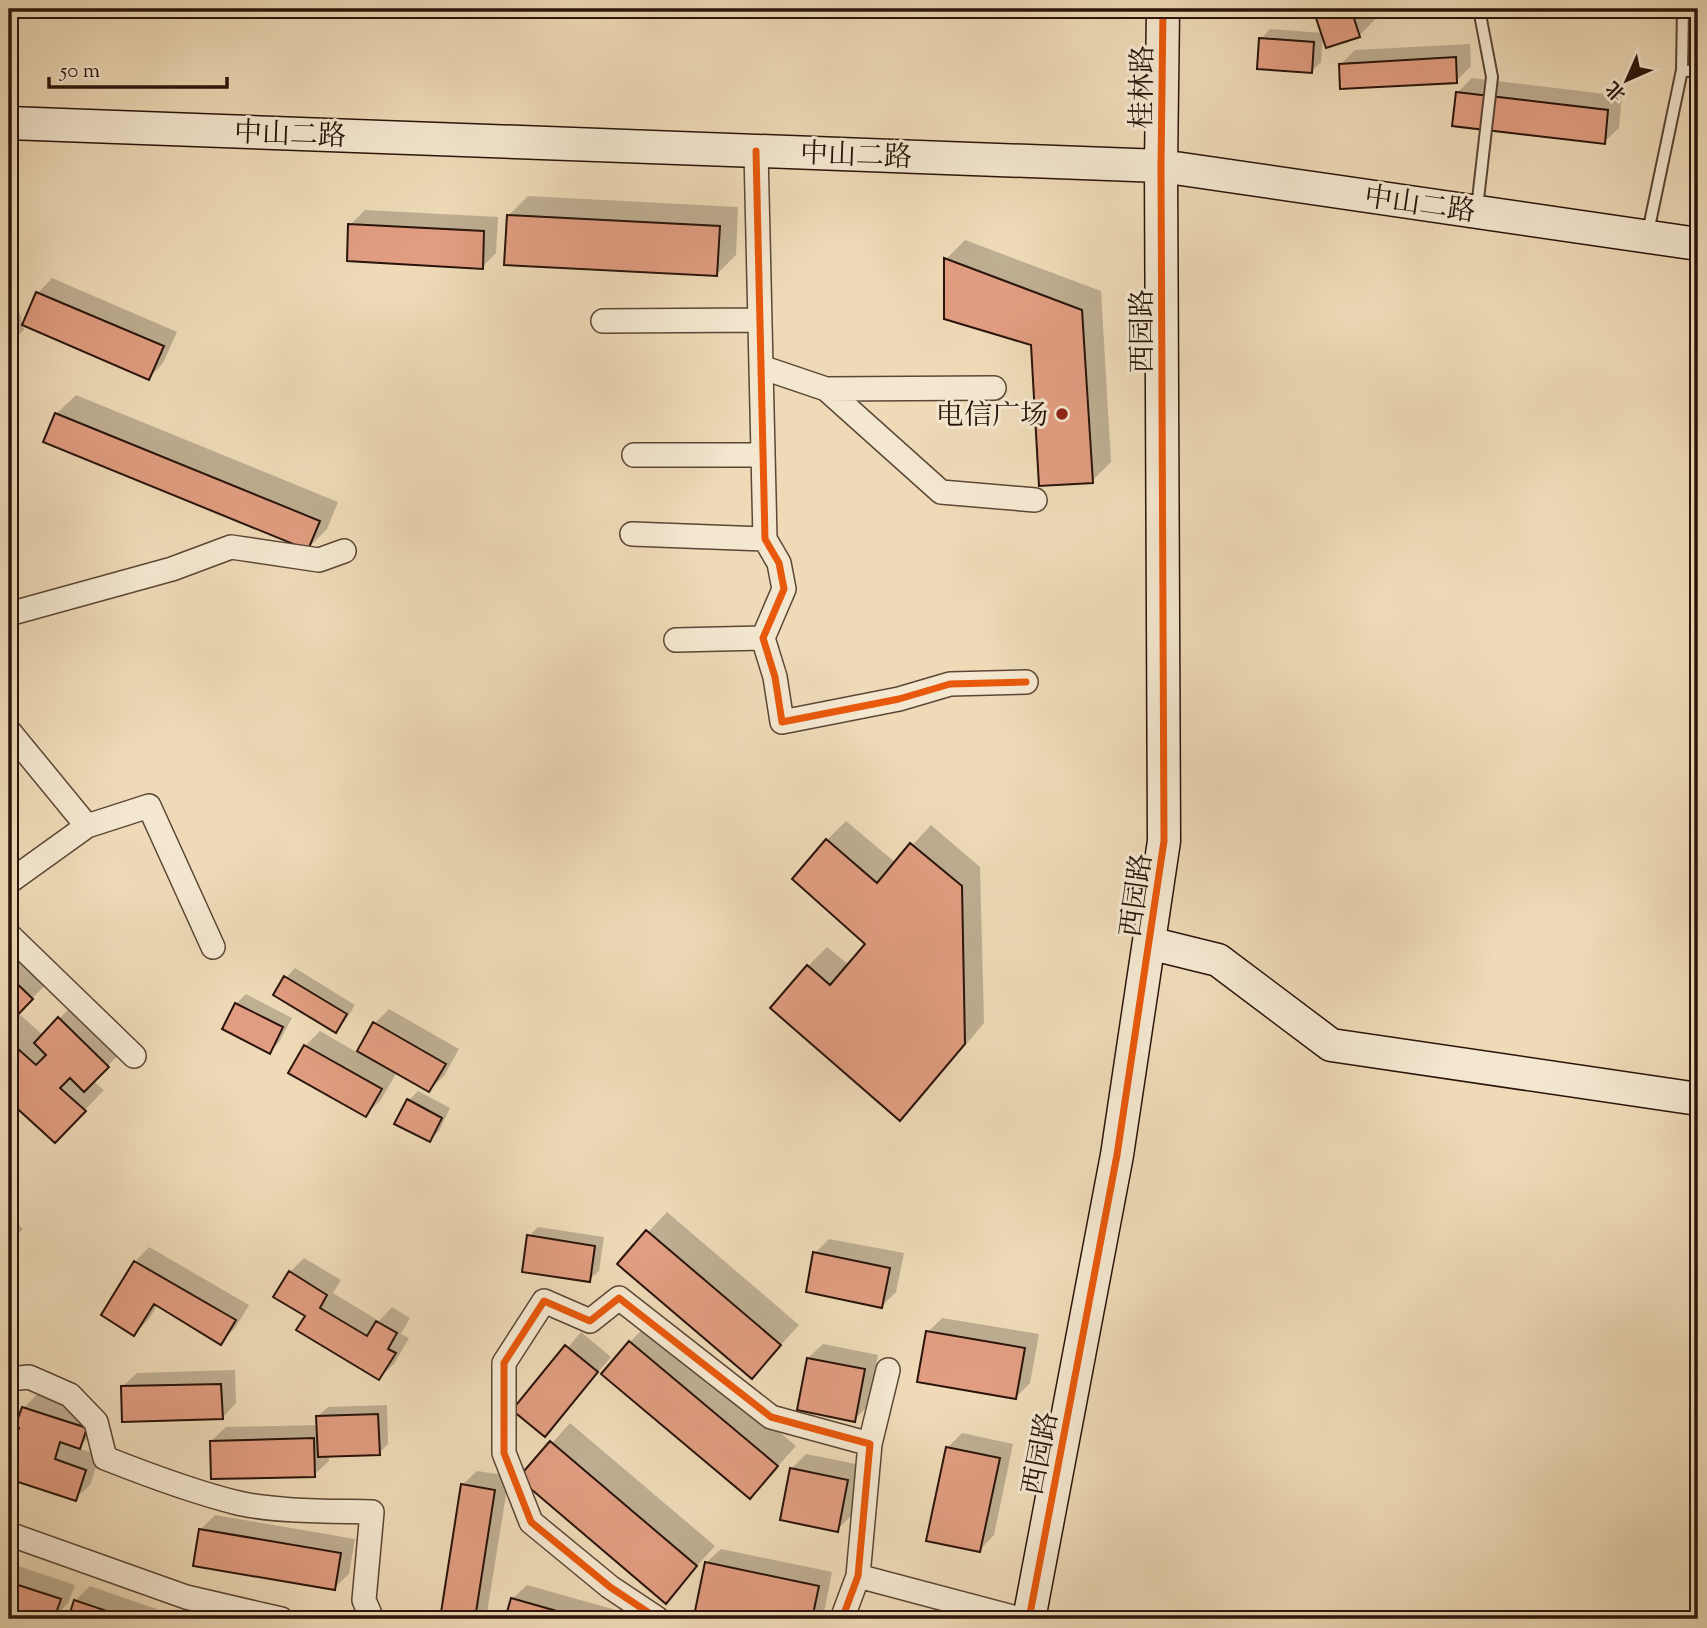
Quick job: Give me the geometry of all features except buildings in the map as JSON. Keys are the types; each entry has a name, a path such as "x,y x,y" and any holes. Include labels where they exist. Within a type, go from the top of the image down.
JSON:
{"street":[{"name":"桂林路","path":"1161,166 1163,9"},
{"name":"中山二路","path":"9,122 1161,166 1698,244"},
{"path":"756,151 765,539 779,563 784,589 763,638 775,677 782,722 899,699 950,684 1026,682"},
{"name":"西园路","path":"1029,1619 1117,1155 1164,841 1161,166"},
{"path":"603,321 760,320"},
{"path":"761,367 826,388 993,388"},
{"path":"826,388 941,492 1035,500"},
{"path":"634,455 763,455"},
{"path":"632,534 765,539"},
{"path":"10,612 172,569 231,547 319,560 344,551"},
{"path":"676,640 763,638"},
{"path":"9,731 86,826"},
{"path":"9,882 86,826 149,806 213,947"},
{"path":"9,935 134,1056"},
{"path":"1149,943 1218,960 1331,1045 1698,1099"},
{"path":"658,1619 610,1587 531,1522 504,1453 504,1363 544,1301 590,1321 619,1298 771,1418 870,1444"},
{"path":"842,1619 858,1576 870,1444 888,1370"},
{"path":"9,1379 29,1377 70,1395 96,1422 105,1458 149,1475 240,1503 318,1511 372,1512 364,1600 372,1619"},
{"path":"9,1534 186,1597 281,1619"},
{"path":"858,1576 1020,1619"}],"lane":[{"path":"1477,211 1492,78 1479,9"},
{"path":"1648,235 1682,70 1683,9"},
{"path":"1682,70 1698,72"}],"cycle path":[{"path":"1029,1619 1117,1155 1164,841 1161,166 1163,9"},
{"path":"756,151 765,539 779,563 784,589 763,638 775,677 782,722 899,699 950,684 1026,682"},
{"path":"658,1619 610,1587 531,1522 504,1453 504,1363 544,1301 590,1321 619,1298 771,1417 870,1444 858,1576 842,1619"}],"place":[{"name":"电信广场","path":"1062,414"}]}
